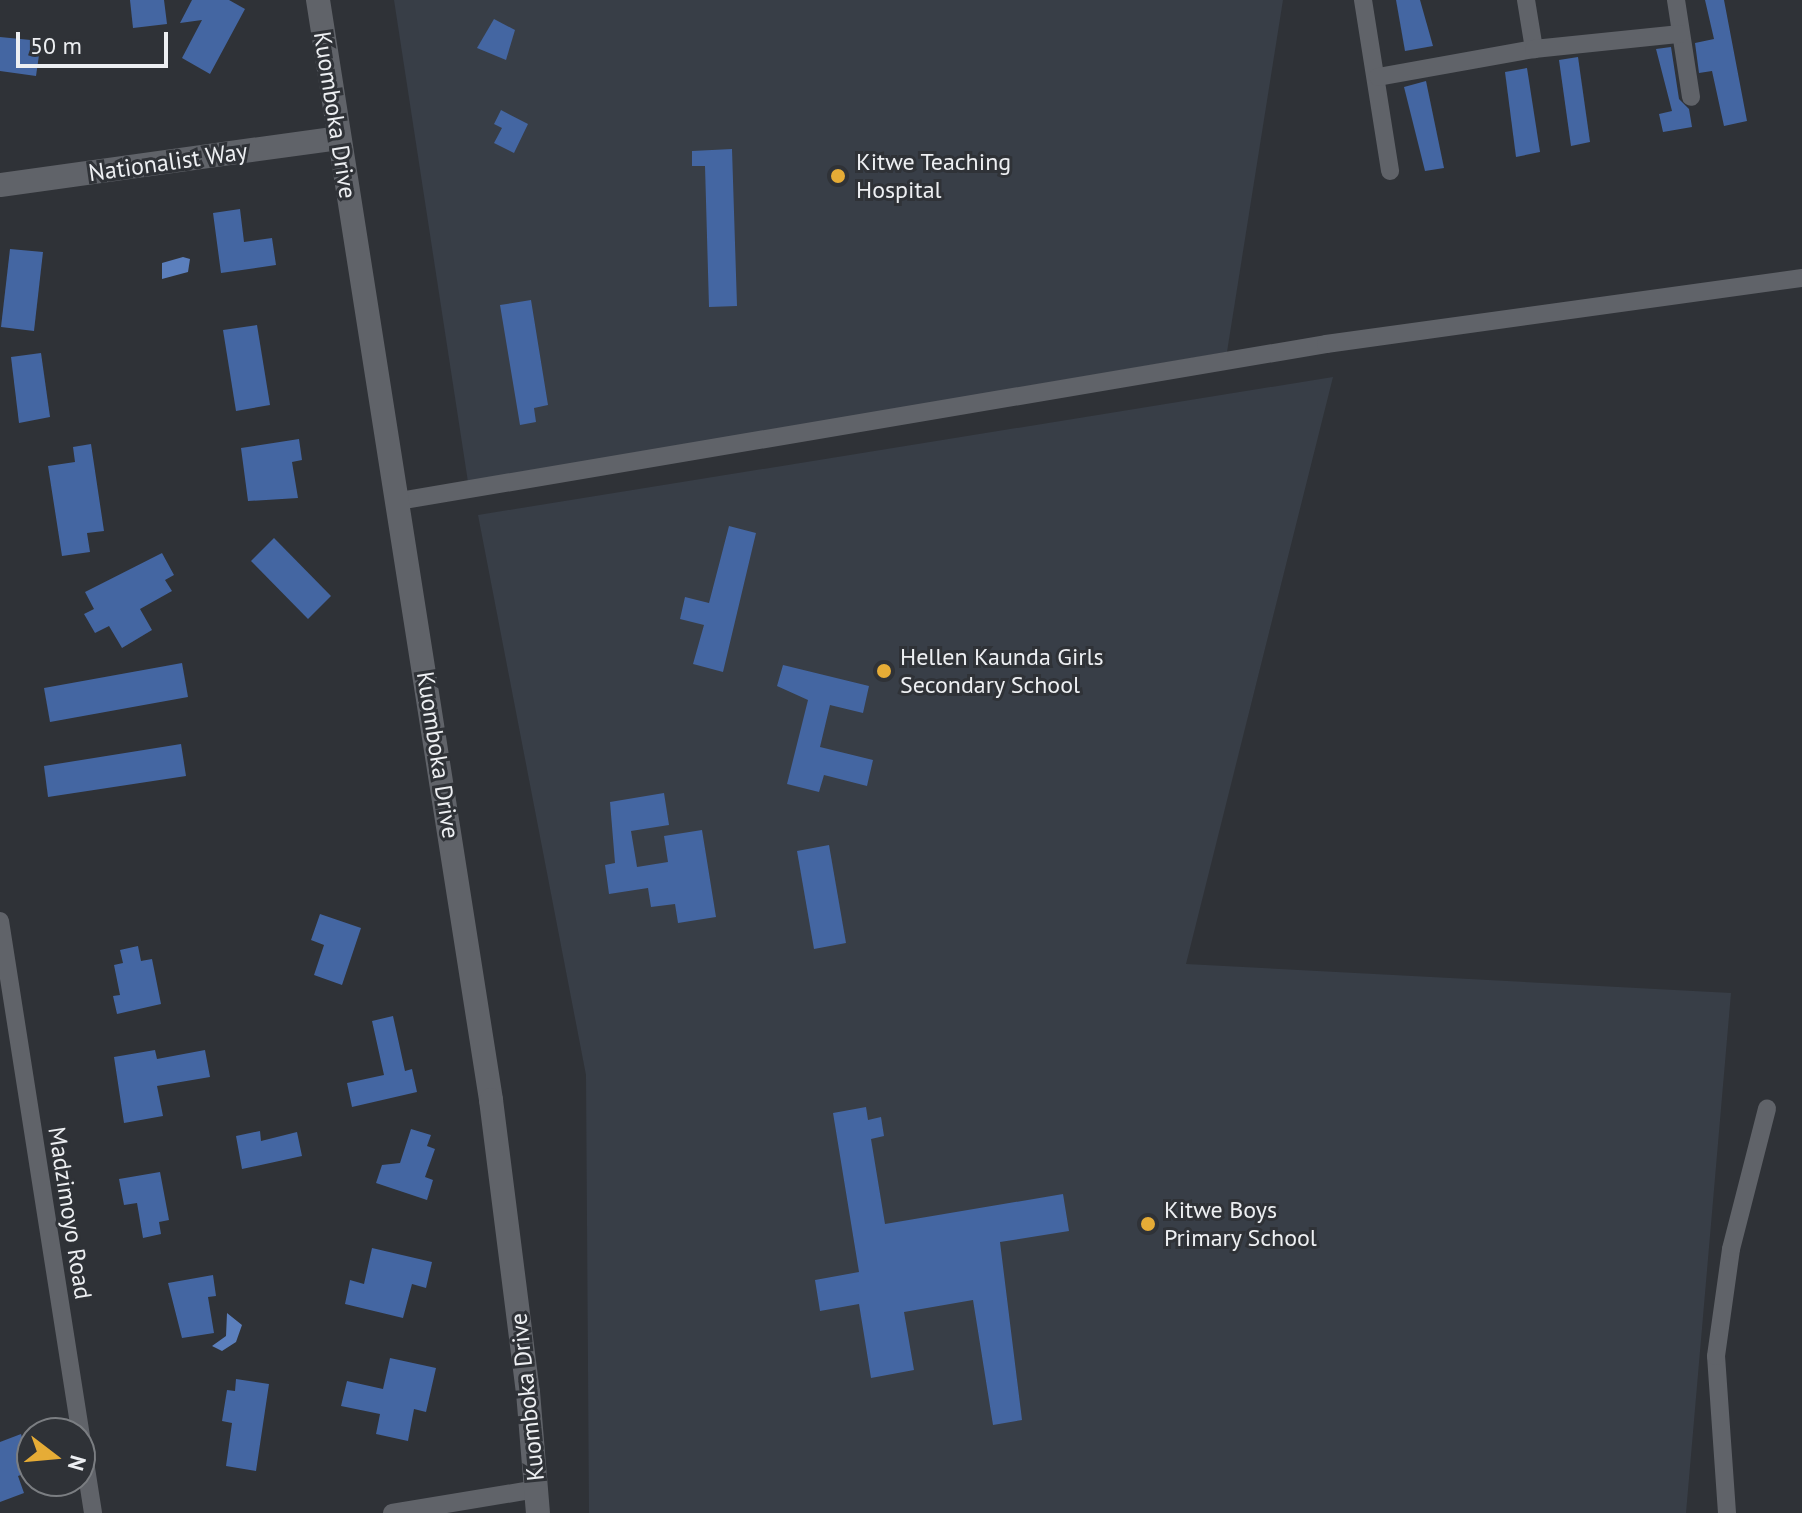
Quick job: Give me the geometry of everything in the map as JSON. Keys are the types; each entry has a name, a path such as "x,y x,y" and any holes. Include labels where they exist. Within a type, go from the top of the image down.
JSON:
{"main road":[{"name":"Kuomboka Drive","path":"318,0 337,138 399,501 491,1100 538,1501"},
{"name":"Nationalist Way","path":"0,185 337,138"}],"street":[{"path":"1363,0 1378,77 1390,171"},
{"path":"1526,0 1534,49"},
{"path":"1676,0 1691,97"},
{"path":"1378,77 1534,49 1680,34"},
{"path":"399,501 1326,344 1802,278"},
{"name":"Madzimoyo Road","path":"0,921 93,1513"},
{"path":"1727,1513 1716,1356 1731,1249 1767,1109"},
{"path":"392,1513 538,1501"}],"shaded area":[{"name":"Kitwe Teaching Hospital","path":"394,0 1283,0 1227,352 468,482"},
{"path":"1333,377 1186,964 1731,993 1686,1513 589,1513 586,1075 478,515"}],"water":[{"path":"183,257 190,259 188,272 162,279 162,263"},
{"path":"227,1313 242,1325 236,1342 222,1351 212,1346 226,1336"}],"building":[{"path":"130,0 164,0 167,24 133,28"},
{"path":"192,0 229,0 245,9 210,74 182,58 202,20 180,23"},
{"path":"1396,0 1420,0 1433,46 1405,51"},
{"path":"1705,0 1724,0 1747,121 1724,126 1712,71 1699,73 1695,43 1714,39"},
{"path":"494,19 515,30 506,60 477,48"},
{"path":"0,37 41,41 36,76 0,71"},
{"path":"1671,47 1679,99 1689,109 1692,127 1663,132 1659,114 1672,111 1656,49"},
{"path":"1578,57 1590,142 1571,146 1559,60"},
{"path":"1527,68 1540,152 1516,157 1505,72"},
{"path":"1426,81 1444,168 1425,171 1404,87"},
{"path":"501,110 528,124 514,153 494,143 502,128 494,124"},
{"path":"732,149 737,306 709,307 705,166 692,166 692,151"},
{"path":"240,209 244,242 272,238 276,265 221,273 213,213"},
{"path":"10,249 43,252 34,331 1,327"},
{"path":"531,300 548,405 534,408 536,422 520,425 500,305"},
{"path":"257,325 270,405 236,411 223,330"},
{"path":"41,353 50,417 19,423 11,357"},
{"path":"299,439 302,460 292,462 298,498 248,501 241,448"},
{"path":"91,444 104,531 87,533 90,552 62,556 48,466 75,462 73,447"},
{"path":"729,526 756,533 723,672 693,664 704,625 680,619 685,597 709,603"},
{"path":"274,538 331,596 308,619 251,561"},
{"path":"162,553 174,575 165,580 172,591 140,609 152,630 122,648 109,626 95,633 84,614 94,609 85,592"},
{"path":"182,663 188,697 50,722 44,688"},
{"path":"783,665 869,686 863,713 830,705 820,747 873,760 867,786 824,775 819,792 787,784 808,700 777,686"},
{"path":"181,744 186,776 48,797 44,766"},
{"path":"664,793 669,825 631,831 637,867 668,862 664,836 702,830 716,917 678,923 675,904 651,907 648,888 609,894 605,865 615,863 610,802"},
{"path":"829,845 846,943 814,949 797,851"},
{"path":"320,914 361,928 342,985 314,975 324,945 311,940"},
{"path":"138,946 141,961 152,959 161,1004 117,1014 113,996 120,995 114,965 123,963 120,950"},
{"path":"393,1016 405,1071 412,1069 417,1092 352,1107 347,1083 384,1075 372,1021"},
{"path":"155,1050 157,1059 205,1050 210,1077 157,1086 163,1116 124,1123 114,1057"},
{"path":"866,1107 868,1120 881,1117 884,1136 871,1139 885,1224 1063,1194 1069,1231 1000,1242 1022,1420 993,1425 973,1300 904,1312 914,1370 871,1378 859,1304 820,1311 815,1280 859,1272 833,1113"},
{"path":"411,1129 431,1135 427,1146 435,1149 425,1177 433,1180 427,1200 376,1183 382,1165 400,1163"},
{"path":"260,1131 261,1141 297,1132 302,1156 242,1169 236,1136"},
{"path":"160,1172 169,1220 159,1222 161,1234 143,1238 137,1203 124,1205 119,1179"},
{"path":"372,1248 432,1262 426,1288 412,1284 403,1318 345,1304 350,1280 364,1284"},
{"path":"213,1275 216,1296 208,1297 214,1333 182,1338 168,1283"},
{"path":"390,1358 436,1368 426,1412 414,1409 408,1441 376,1434 380,1414 341,1406 347,1381 383,1389"},
{"path":"236,1379 269,1384 256,1471 226,1466 232,1423 222,1421 227,1390 235,1391"},
{"path":"16,1436 16,1496 0,1502 0,1442"}],"place":[{"name":"Kitwe Teaching Hospital","path":"838,176"},
{"name":"Hellen Kaunda Girls Secondary School","path":"884,671"},
{"name":"Kitwe Boys Primary School","path":"1148,1224"}]}
